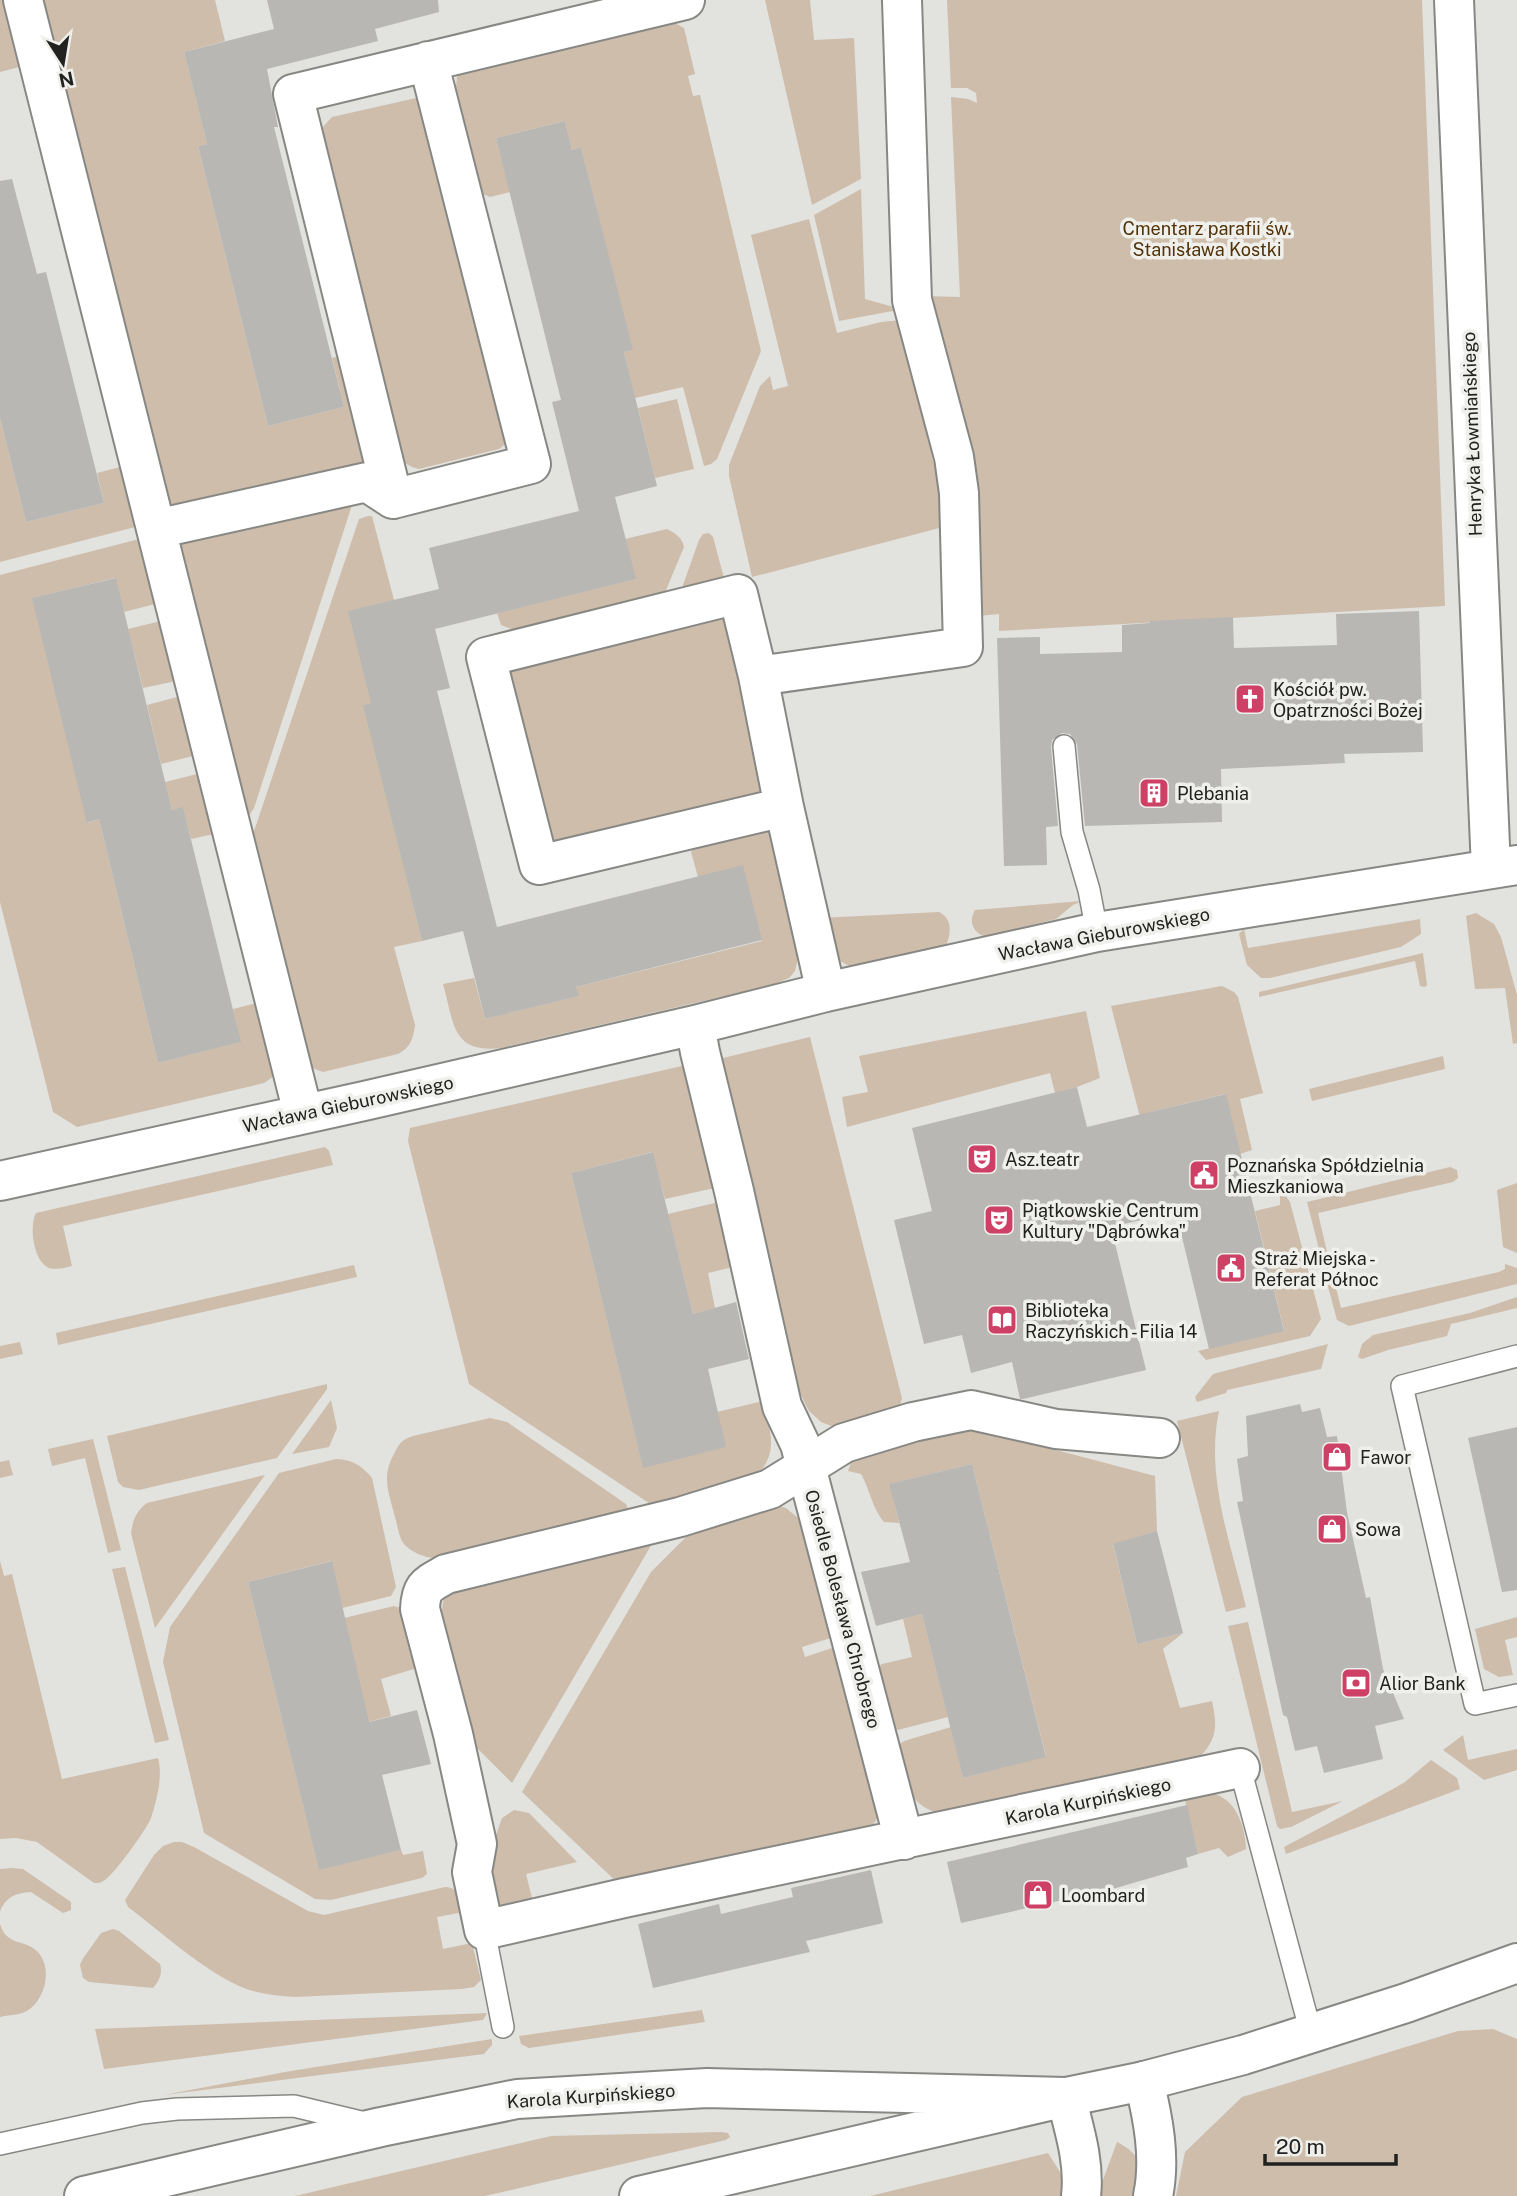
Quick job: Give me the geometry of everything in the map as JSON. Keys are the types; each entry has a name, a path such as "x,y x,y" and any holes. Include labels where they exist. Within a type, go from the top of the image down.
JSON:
{"street":[{"path":"23,0 303,1113"},
{"path":"758,676 963,647 960,493 954,457 912,300 902,0"},
{"name":"Henryka Łowmiańskiego","path":"1454,0 1480,624 1504,867"},
{"path":"393,499 293,94 661,3"},
{"path":"156,529 368,482 393,499 531,464 428,61"},
{"path":"784,807 539,865 486,657 738,594 826,992"},
{"name":"Wacława Gieburowskiego","path":"0,1181 1097,932 1504,867"},
{"path":"695,1025 782,1406 800,1444 805,1466 844,1443 913,1422 971,1410 1056,1429 1160,1438"},
{"name":"Osiedle Bolesława Chrobrego","path":"484,1930 472,1872 477,1844 453,1734 420,1609 424,1588 446,1574 680,1517 770,1489 805,1466 904,1840"},
{"name":"Karola Kurpińskiego","path":"484,1930 1240,1768"},
{"name":"Karola Kurpińskiego","path":"639,2196 1144,2081 1243,2055 1406,2003 1517,1963"},
{"path":"1144,2081 1153,2121 1156,2180 1153,2196"},
{"name":"Karola Kurpińskiego","path":"89,2195 381,2127 517,2099 707,2088 1066,2097"},
{"path":"1066,2097 1081,2160 1081,2196"}],"lane":[{"path":"1064,746 1072,832 1089,890 1097,932"},
{"path":"1517,1356 1402,1386 1475,1703 1517,1695"},
{"path":"1240,1768 1311,2033"},
{"path":"484,1930 503,2027"},
{"path":"0,2144 142,2113 177,2109 294,2106 381,2127"}],"green space":[{"path":"0,0 13,0 23,66 0,72"},
{"path":"37,0 215,0 225,41 184,52 207,144 198,146 268,426 344,407 332,358 344,355 368,459 361,465 189,511 167,506"},
{"path":"765,0 810,0 814,40 854,38 861,179 812,205"},
{"name":"Cmentarz parafii św. Stanisława Kostki","path":"947,0 1422,0 1445,606 999,631 999,614 978,616 927,296 960,297 951,97 977,103 976,93 967,88 951,88"},
{"path":"662,16 684,28 695,74 688,76 693,96 700,95 761,351 717,459 704,466 683,387 635,398 624,352 632,350 581,147 572,150 565,121 496,138 510,192 490,197 483,194 456,87 457,77 463,71"},
{"path":"416,98 422,100 508,442 499,449 419,469 402,461 321,133 332,117"},
{"path":"861,189 865,299 898,310 839,321 814,215"},
{"path":"809,219 837,333 901,320 947,526 752,577 729,476 729,465 760,386 770,376 773,390 788,386 751,235"},
{"path":"677,399 694,469 655,478 638,408"},
{"path":"0,418 26,522 104,503 97,473 120,467 129,469 139,524 0,562"},
{"path":"352,505 254,808 248,817 179,545 183,539"},
{"path":"372,516 394,600 371,703 364,705 422,941 394,947 415,1025 409,1045 398,1054 323,1072 307,1066 249,846 359,519"},
{"path":"667,529 680,538 684,547 664,595 524,634 501,625 497,613 635,579 625,539"},
{"path":"709,533 713,537 724,578 685,591 683,585 699,540 703,534"},
{"path":"139,539 155,604 124,612 115,578 33,598 88,823 99,819 158,1063 240,1042 233,1009 257,1003 277,1069 274,1076 264,1083 77,1127 53,1112 0,902 0,575"},
{"path":"714,618 725,619 729,623 763,787 757,795 557,847 548,839 509,672 516,666"},
{"path":"161,621 176,681 143,688 128,629"},
{"path":"181,696 200,750 193,756 161,764 147,705"},
{"path":"197,774 206,776 214,834 191,839 183,808 172,810 165,782"},
{"path":"763,829 771,832 800,949 795,971 789,978 772,985 501,1048 472,1046 457,1033 443,984 474,978 485,1019 578,996 576,987 762,941 698,877 691,852 697,844"},
{"path":"1082,901 1056,919 986,937 978,933 972,923 975,910"},
{"path":"939,912 949,922 946,946 856,967 835,958 820,918"},
{"path":"1476,913 1494,924 1501,937 1517,995 1517,1043 1513,1044 1505,988 1475,989 1466,916"},
{"path":"1420,919 1421,934 1401,947 1270,978 1261,978 1247,965 1239,934 1244,929 1248,948"},
{"path":"1423,953 1427,985 1425,987 1420,986 1415,961 1259,997 1259,992"},
{"path":"1222,986 1238,997 1263,1093 1240,1099 1252,1150 1240,1154 1225,1094 1150,1112 1162,1164 1146,1140 1111,1006"},
{"path":"1086,1011 1100,1078 1055,1093 1050,1073 847,1127 842,1097 868,1092 859,1056"},
{"path":"810,1037 902,1398 898,1414 834,1427 821,1422 809,1411 799,1391 719,1059"},
{"path":"1443,1056 1445,1069 1312,1101 1309,1089"},
{"path":"682,1066 690,1072 719,1187 665,1199 652,1152 571,1173 643,1467 717,1412 763,1401 771,1443 767,1462 752,1480 655,1507 469,1384 408,1141 410,1128"},
{"path":"325,1147 333,1165 63,1226 72,1266 49,1268 36,1251 33,1226 36,1213"},
{"path":"1450,1167 1457,1170 1458,1178 1453,1182 1318,1213 1327,1252 1320,1253 1307,1202"},
{"path":"1517,1183 1517,1253 1503,1247 1497,1190"},
{"path":"1280,1196 1286,1196 1290,1202 1321,1319 1310,1336 1206,1360 1198,1351 1284,1330 1255,1211 1280,1205"},
{"path":"723,1201 734,1260 729,1268 708,1273 715,1308 693,1314 668,1214"},
{"path":"1505,1264 1517,1268 1517,1284 1349,1326 1337,1320 1324,1272 1327,1268 1332,1271 1341,1308 1499,1272 1505,1269"},
{"path":"354,1265 357,1277 58,1345 56,1333"},
{"path":"1517,1297 1517,1308 1451,1324 1447,1336 1362,1359 1358,1357 1362,1344 1373,1335 1470,1313"},
{"path":"20,1342 23,1354 0,1359 0,1346"},
{"path":"1328,1344 1321,1369 1227,1390 1226,1393 1197,1402 1195,1397 1213,1374"},
{"path":"327,1384 327,1389 277,1458 139,1490 123,1487 118,1482 107,1436"},
{"path":"331,1400 337,1428 329,1447 292,1454"},
{"path":"1219,1411 1215,1460 1217,1485 1246,1607 1226,1612 1177,1421"},
{"path":"490,1418 507,1422 626,1504 629,1511 443,1558 424,1556 411,1550 400,1538 387,1485 390,1462 397,1448 413,1436"},
{"path":"965,1426 1155,1476 1157,1531 1113,1545 1137,1644 1183,1633 1163,1649 1180,1708 1212,1701 1215,1718 1213,1738 1199,1758 938,1813 918,1803 912,1795 897,1746 904,1741 951,1727 963,1778 1046,1756 972,1464 890,1484 899,1523 884,1522 861,1474 848,1471 852,1460"},
{"path":"93,1439 121,1550 108,1553 85,1458 52,1466 48,1449"},
{"path":"336,1459 356,1464 372,1478 396,1587 391,1596 342,1608 331,1561 248,1582 319,1869 401,1850 403,1855 423,1851 427,1874 422,1878 331,1900 315,1899 204,1833 163,1662 170,1627 279,1473"},
{"path":"9,1460 13,1475 0,1478 0,1462"},
{"path":"265,1475 155,1628 131,1533 134,1520 143,1506"},
{"path":"776,1505 786,1508 803,1522 837,1636 802,1647 805,1657 838,1646 878,1817 873,1825 865,1829 623,1888 522,1792 651,1572 701,1522"},
{"path":"656,1537 512,1783 472,1740 441,1616 444,1597 452,1588"},
{"path":"0,1561 4,1576 12,1574 62,1779 158,1758 160,1780 151,1818 123,1860 110,1876 100,1883 94,1883 37,1842 16,1838 0,1839"},
{"path":"125,1567 169,1740 155,1743 112,1569"},
{"path":"394,1606 401,1608 416,1664 414,1669 381,1679 391,1716 368,1722 344,1618"},
{"path":"922,1614 948,1717 898,1730 891,1726 877,1668 882,1664 912,1657 903,1619"},
{"path":"1517,1617 1517,1637 1505,1640 1513,1675 1499,1677 1484,1669 1475,1629"},
{"path":"1248,1622 1292,1812 1343,1801 1291,1827 1280,1829 1277,1826 1228,1626"},
{"path":"1463,1735 1468,1760 1517,1749 1517,1770 1484,1780 1443,1750"},
{"path":"1431,1760 1457,1778 1460,1789 1286,1854 1284,1847 1405,1782"},
{"path":"1183,1792 1216,1794 1231,1805 1241,1821 1246,1849 1228,1857 1219,1848 1198,1854"},
{"path":"514,1810 529,1813 577,1862 526,1874 534,1906 507,1909 499,1904 495,1895 488,1858 502,1818"},
{"path":"174,1842 194,1847 308,1911 324,1915 450,1888 459,1895 464,1912 437,1917 443,1949 472,1943 481,1980 474,1987 462,1989 295,1997 238,1986 205,1966 128,1907 125,1900 154,1855 163,1846"},
{"path":"0,1869 23,1869 71,1902 71,1910 63,1913 31,1892 12,1897 0,1912"},
{"path":"0,1924 11,1939 38,1952 43,1959 46,1975 42,1992 33,2006 24,2012 0,2017"},
{"path":"113,1929 160,1964 160,1977 153,1988 89,1982 83,1978 80,1965 82,1960 101,1933"},
{"path":"702,2010 705,2022 529,2048 521,2044 519,2036"},
{"path":"487,2013 483,2020 104,2069 95,2029"},
{"path":"1493,2029 1517,2039 1517,2196 1176,2196 1185,2152 1242,2097 1458,2031"},
{"path":"492,2039 492,2045 484,2054 164,2095 285,2072"},
{"path":"728,2133 730,2137 485,2196 295,2196 551,2136"},
{"path":"1117,2142 1137,2158 1141,2178 1139,2196 1097,2196"},
{"path":"1048,2153 1060,2172 1067,2196 870,2196"}],"building":[{"path":"267,0 438,0 439,12 375,29 378,41 267,69 278,127 274,127 344,407 268,426 198,146 207,144 184,52 274,29"},
{"path":"565,121 572,150 581,147 633,350 624,352 657,486 615,497 636,579 435,629 450,688 437,691 497,927 743,865 762,940 576,987 579,996 485,1019 463,931 422,941 363,705 371,703 348,611 439,589 429,548 579,511 552,402 561,400 496,138"},
{"path":"12,179 37,274 46,272 104,503 26,522 0,418 0,181"},
{"path":"116,578 172,810 183,807 241,1042 158,1063 99,819 87,823 32,598"},
{"name":"Kościół pw. Opatrzności Bożej","path":"1419,611 1423,752 1344,754 1345,763 1221,769 1222,822 1085,826 1077,744 1070,734 1062,733 1052,740 1051,747 1058,826 1046,827 1047,865 1004,866 997,638 1040,637 1040,654 1122,652 1122,625 1233,617 1234,648 1337,645 1336,614"},
{"path":"1077,1087 1087,1127 1226,1094 1284,1331 1209,1349 1176,1212 1111,1227 1146,1370 1020,1399 1012,1362 971,1373 962,1335 924,1344 894,1220 932,1211 912,1128"},
{"path":"653,1152 693,1314 736,1302 749,1359 708,1369 726,1447 643,1468 571,1173"},
{"path":"1300,1404 1302,1412 1320,1408 1327,1437 1337,1436 1347,1512 1366,1598 1370,1597 1383,1669 1404,1719 1375,1726 1383,1759 1324,1773 1317,1746 1295,1751 1287,1717 1283,1715 1237,1502 1243,1501 1237,1459 1248,1456 1246,1416"},
{"path":"1517,1427 1517,1590 1502,1592 1468,1438"},
{"path":"972,1464 1046,1757 963,1778 922,1614 876,1626 861,1572 910,1562 889,1484"},
{"path":"1157,1531 1183,1633 1137,1644 1113,1544"},
{"path":"332,1561 369,1722 417,1710 431,1764 382,1775 401,1850 319,1870 248,1582"},
{"path":"1187,1805 1198,1854 1186,1858 1188,1867 1116,1888 961,1923 947,1862"},
{"path":"871,1870 883,1923 806,1941 810,1952 653,1988 638,1924 719,1904 721,1914 793,1897 791,1888"}],"place":[{"name":"Kościół pw. Opatrzności Bożej","path":"1250,699"},
{"name":"Plebania","path":"1154,793"},
{"name":"Asz.teatr","path":"982,1159"},
{"name":"Poznańska Spółdzielnia Mieszkaniowa","path":"1204,1175"},
{"name":"Piątkowskie Centrum Kultury \"Dąbrówka\"","path":"999,1220"},
{"name":"Straż Miejska - Referat Północ","path":"1231,1268"},
{"name":"Biblioteka Raczyńskich - Filia 14","path":"1002,1320"},
{"name":"Fawor","path":"1337,1457"},
{"name":"Sowa","path":"1332,1529"},
{"name":"Alior Bank","path":"1356,1683"},
{"name":"Loombard","path":"1038,1895"}]}
